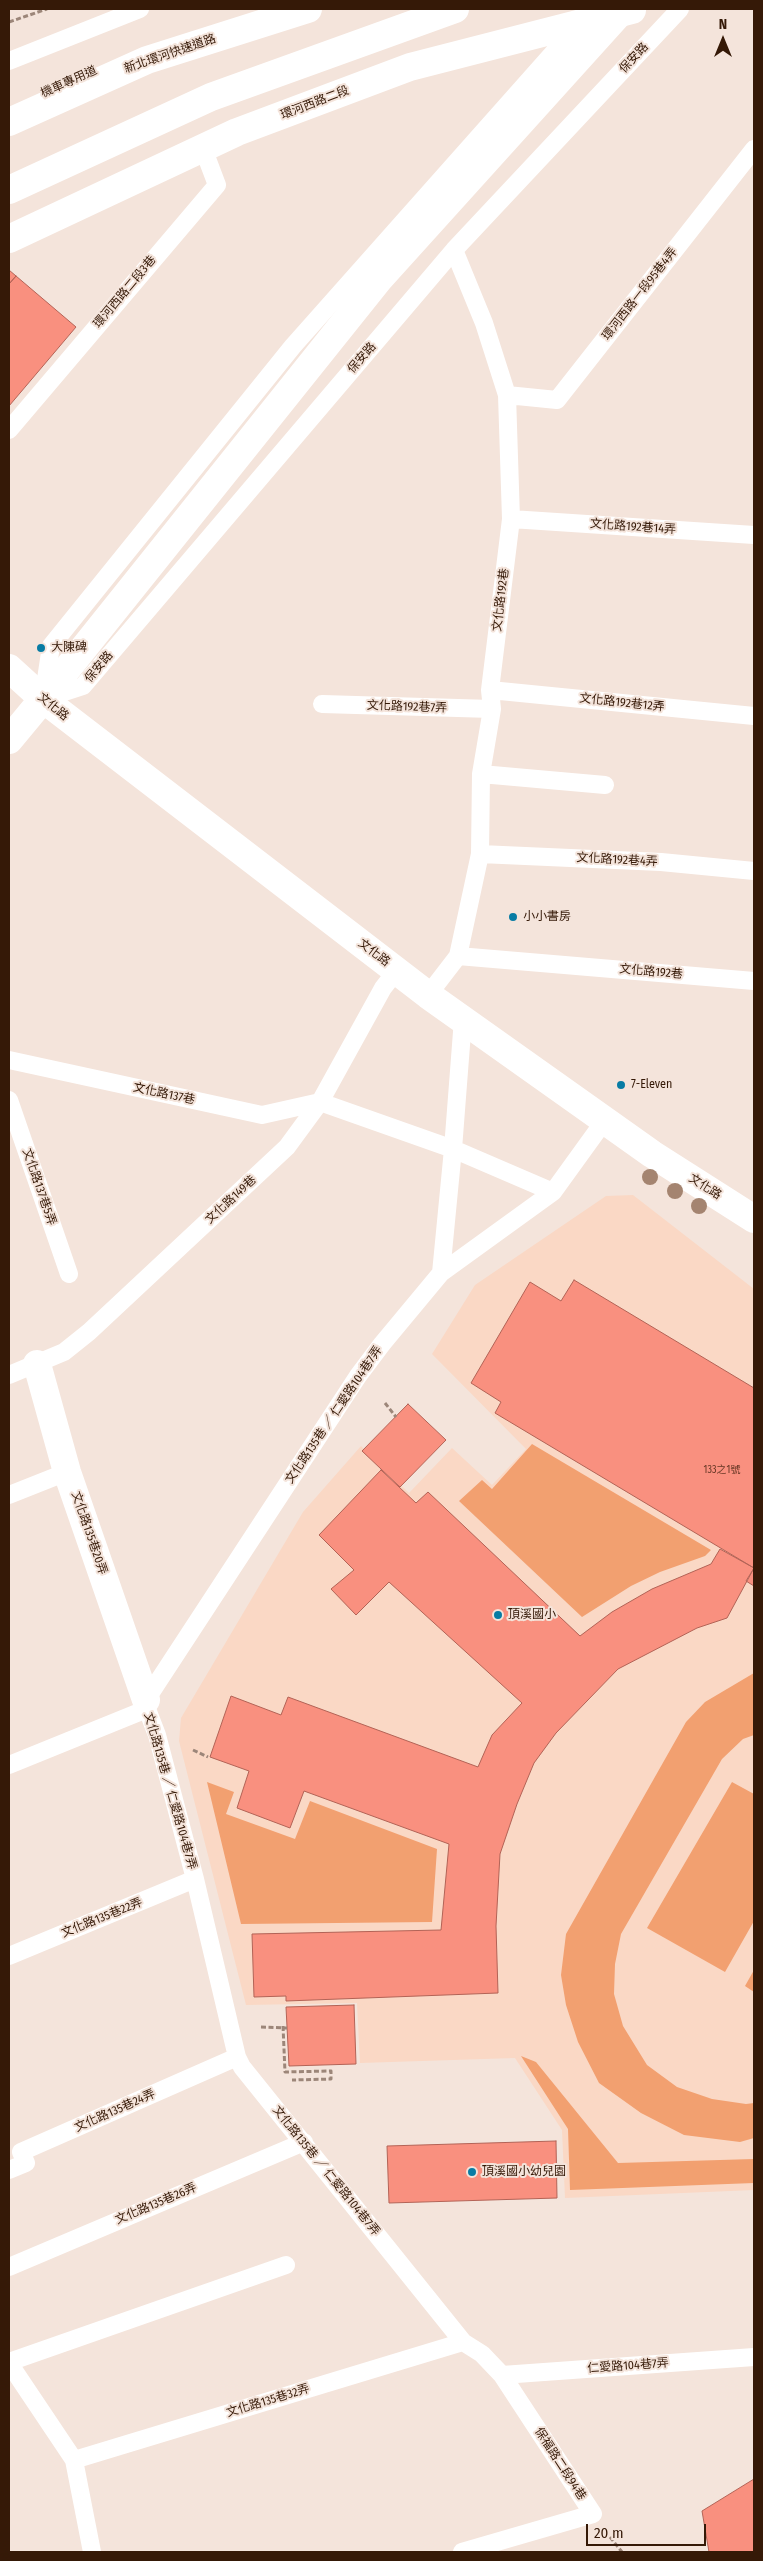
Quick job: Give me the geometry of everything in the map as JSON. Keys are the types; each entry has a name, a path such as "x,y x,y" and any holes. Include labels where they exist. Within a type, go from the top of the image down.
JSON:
{"main road":[{"name":"新北環河快速道路","path":"9,122 147,60 308,9"},
{"path":"9,190 211,97 455,9"},
{"path":"9,740 380,278 623,9"},
{"name":"環河西路二段","path":"9,239 237,132 410,68 589,15 636,9"},
{"name":"文化路","path":"9,668 43,699 428,995 652,1154 754,1219"},
{"name":"文化路135巷20弄","path":"37,1364 68,1472 146,1704"}],"lane":[{"path":"9,61 140,9"},
{"name":"機車專用道","path":"9,109 138,50 271,9"},
{"name":"保安路","path":"43,699 83,686 454,250 680,9"},
{"path":"43,699 51,646 63,630 293,346 589,15"},
{"name":"環河西路二段3巷","path":"9,430 217,185 203,148"},
{"name":"環河西路一段95巷4弄","path":"507,395 557,400 754,149"},
{"name":"文化路192巷","path":"428,995 458,956 480,854 481,774 492,709 490,690 511,519 507,395 484,323 454,250"},
{"name":"文化路192巷14弄","path":"511,519 754,535"},
{"name":"文化路192巷12弄","path":"490,690 754,716"},
{"name":"文化路192巷7弄","path":"322,704 492,709"},
{"path":"481,774 605,786"},
{"name":"文化路192巷4弄","path":"480,854 661,862 754,871"},
{"name":"文化路192巷","path":"458,956 754,981"},
{"name":"文化路149巷","path":"9,1375 64,1352 89,1332 287,1147 320,1102 383,988 397,970"},
{"path":"441,1273 453,1149 462,1019"},
{"name":"文化路137巷","path":"9,1060 262,1115 320,1102"},
{"name":"文化路137巷5弄","path":"9,1100 69,1274"},
{"path":"320,1102 453,1149 553,1192"},
{"name":"文化路135巷 ／ 仁愛路104巷7弄","path":"502,2374 482,2354 462,2342 304,2142 242,2067 237,2057 195,1879 157,1735 146,1704 358,1376 441,1273 553,1192 604,1120"},
{"path":"9,1495 68,1472"},
{"path":"9,1765 146,1704"},
{"name":"文化路135巷22弄","path":"9,1956 195,1879"},
{"name":"文化路135巷24弄","path":"9,2170 26,2163 21,2152 237,2057"},
{"name":"文化路135巷26弄","path":"9,2267 304,2142"},
{"path":"92,2552 74,2460 9,2362 286,2265"},
{"name":"文化路135巷32弄","path":"74,2460 462,2342"},
{"name":"仁愛路104巷7弄","path":"502,2374 754,2357"},
{"name":"保福路二段94巷","path":"462,2552 593,2514 502,2374"}],"path":[{"path":"9,22 47,9"},
{"path":"385,1403 396,1416"},
{"path":"282,2026 285,2072 332,2071 332,2079 284,2080"},
{"path":"263,2027 282,2026 287,2028"}],"shaded area":[{"name":"頂溪國小","path":"633,1195 754,1289 754,2190 565,2198 562,2130 515,2058 360,2063 357,2003 246,2005 179,1741 181,1718 303,1512 361,1446 409,1493 452,1448 492,1485 526,1449 432,1354 475,1285 606,1196"},
{"path":"532,1444 711,1550 705,1556 660,1572 631,1586 582,1617 459,1501 482,1480 492,1489"},
{"path":"754,1673 754,1735 743,1739 722,1759 621,1934 615,1964 614,1994 623,2026 647,2065 677,2087 712,2099 746,2104 754,2103 754,2138 740,2142 684,2135 641,2113 599,2083 578,2042 566,2005 561,1975 566,1934 686,1722 705,1702"},
{"path":"207,1782 234,1792 226,1814 295,1839 310,1801 437,1849 432,1922 241,1924"},
{"path":"732,1782 754,1794 754,1921 725,1972 647,1928"},
{"path":"754,1970 754,1992 745,1986"},
{"path":"521,2056 536,2062 618,2163 754,2159 754,2183 570,2190 568,2129"}],"building":[{"path":"9,270 16,276 9,284"},
{"path":"16,276 76,327 9,406 9,284"},
{"path":"574,1280 754,1388 754,1568 495,1413 501,1402 471,1383 530,1282 561,1301"},
{"path":"408,1404 446,1440 400,1487 362,1451"},
{"path":"381,1470 416,1503 428,1492 580,1636 612,1612 652,1589 711,1564 720,1549 754,1568 727,1618 697,1628 618,1669 556,1733 534,1763 517,1804 500,1854 496,1926 498,1993 286,2001 286,1996 254,1997 252,1934 441,1930 449,1844 304,1791 290,1828 237,1808 249,1771 210,1757 231,1696 281,1715 288,1697 478,1767 492,1735 522,1703 389,1582 356,1615 331,1589 354,1570 319,1535"},
{"path":"754,1568 754,1586 746,1581"},
{"path":"354,2005 356,2064 289,2066 286,2007"},
{"name":"頂溪國小幼兒園","path":"556,2141 557,2198 389,2203 387,2146"},
{"path":"754,2479 754,2552 709,2552 702,2511"}],"place":[{"name":"大陳碑","path":"41,648"},
{"name":"小小書房","path":"513,917"},
{"name":"7-Eleven","path":"621,1085"},
{"name":"頂溪國小","path":"498,1615"},
{"name":"頂溪國小幼兒園","path":"472,2172"}]}
